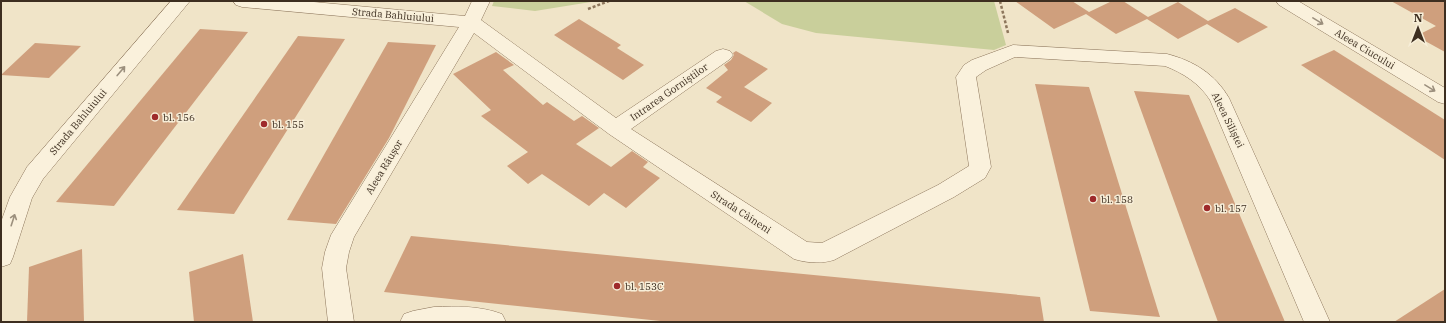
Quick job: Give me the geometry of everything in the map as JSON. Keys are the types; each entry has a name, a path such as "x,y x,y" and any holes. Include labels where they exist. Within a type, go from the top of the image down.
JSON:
{"street":[{"name":"Strada Bahluiului","path":"1,257 21,197 35,173 181,1"},
{"name":"Strada Bahluiului","path":"242,1 471,22"},
{"name":"Aleea Râușor","path":"342,322 334,268 337,252 343,235 471,22 481,1"},
{"name":"Aleea Ciucului","path":"1285,1 1445,97"},
{"name":"Strada Câineni","path":"471,22 616,129 803,252 825,253 946,190 977,172 980,167 966,77 971,70 979,65 1013,51"},
{"name":"Aleea Siliștei","path":"1013,51 1167,60 1187,67 1204,79 1216,92 1224,107 1317,322"},
{"name":"Intrarea Gorniștilor","path":"616,129 723,55"},
{"path":"413,322 430,318 493,322"}],"path":[{"path":"588,8 609,1"},
{"path":"1000,1 1013,51"}],"green space":[{"path":"494,1 597,1 535,11 492,6"},
{"path":"744,1 994,1 1006,45 994,50 816,33 782,24"}],"building":[{"path":"1015,1 1072,1 1089,12 1112,1 1123,1 1148,17 1178,2 1208,21 1235,8 1268,27 1238,43 1207,24 1178,39 1147,19 1116,34 1086,14 1054,29"},
{"path":"1391,1 1445,1 1445,52 1416,36 1436,26"},
{"path":"579,19 621,45 617,48 644,65 623,80 554,35"},
{"name":"bl. 156","path":"200,29 248,32 114,206 56,202"},
{"name":"bl. 155","path":"298,36 345,39 234,214 177,210"},
{"path":"388,42 436,45 389,138 336,224 287,220"},
{"path":"35,43 81,46 49,78 1,75"},
{"path":"1334,50 1445,120 1445,160 1301,65"},
{"path":"736,51 768,69 744,87 772,103 751,122 716,102 722,97 706,88 728,70 724,65 731,60 734,55 733,53"},
{"path":"496,52 514,65 503,70 543,105 547,102 574,121 582,116 599,128 576,144 611,167 632,151 648,162 643,167 660,178 626,208 604,193 589,206 542,174 528,184 507,166 528,152 481,116 491,110 453,74"},
{"name":"bl. 158","path":"1035,84 1089,87 1160,317 1090,311"},
{"name":"bl. 157","path":"1134,91 1189,95 1285,322 1218,322"},
{"path":"411,236 1040,297 1044,322 670,322 384,292"},
{"path":"82,249 84,322 27,322 29,267"},
{"path":"243,254 253,322 194,322 189,272"},
{"path":"1445,289 1445,322 1394,322"}],"place":[{"name":"bl. 156","path":"155,117"},
{"name":"bl. 155","path":"264,124"},
{"name":"bl. 158","path":"1093,199"},
{"name":"bl. 157","path":"1207,208"},
{"name":"bl. 153C","path":"617,286"}]}
